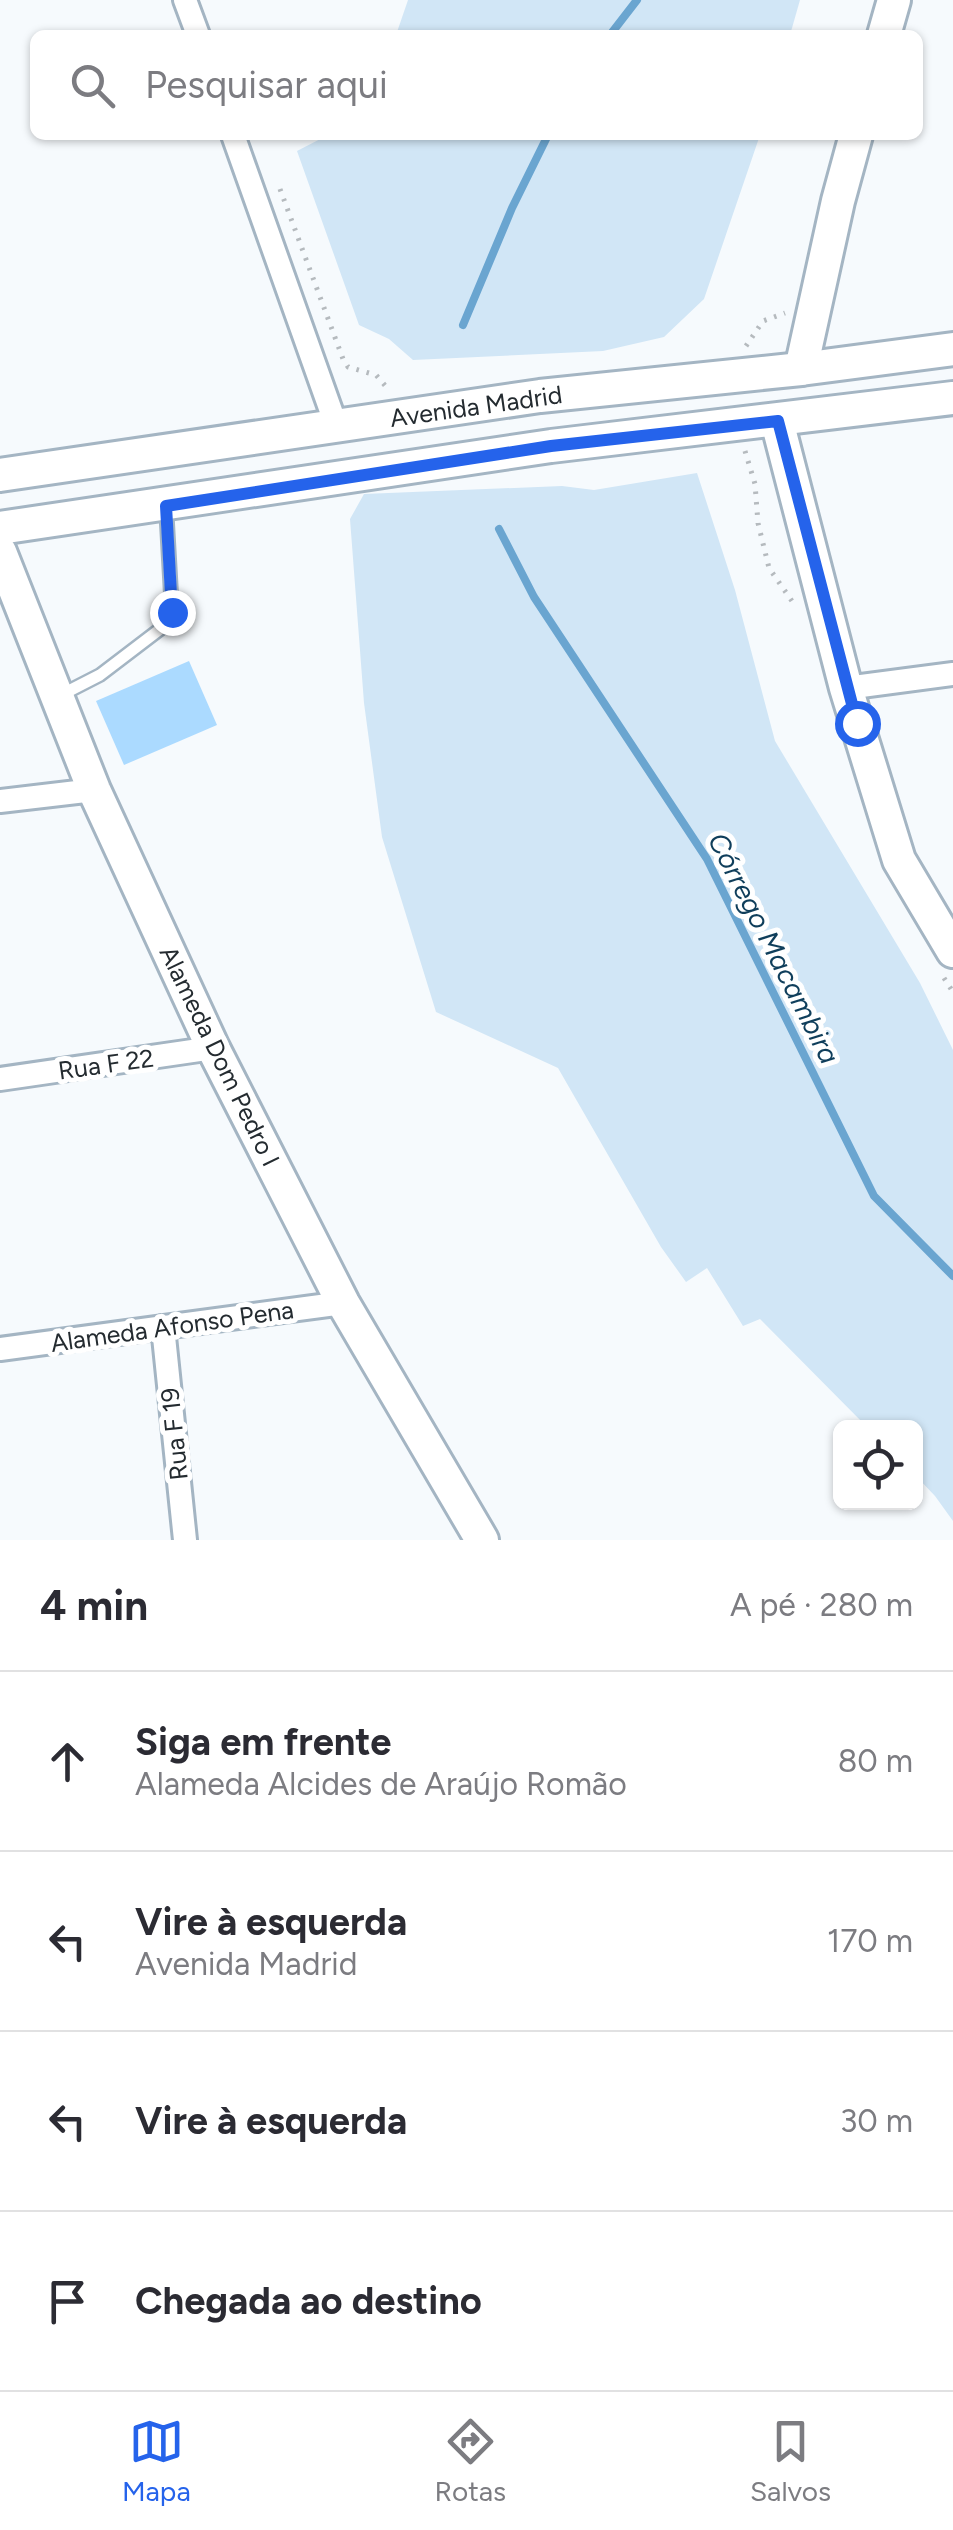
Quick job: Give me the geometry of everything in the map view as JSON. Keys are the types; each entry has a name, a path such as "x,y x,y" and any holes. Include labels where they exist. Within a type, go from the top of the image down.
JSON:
{"street":[{"path":"185,0 196,30"},
{"path":"885,30 894,0"},
{"path":"235,140 336,425"},
{"path":"801,369 855,140"},
{"name":"Avenida Madrid","path":"0,476 540,396 953,349"},
{"name":"Avenida Madrid","path":"0,528 551,446 953,398"},
{"path":"778,421 846,688 899,860 948,964"},
{"name":"Alameda Dom Pedro I","path":"0,552 94,790 213,1048 344,1303 482,1540"},
{"path":"846,688 953,674"},
{"path":"0,802 94,790"},
{"name":"Rua F 22","path":"0,1078 213,1048"},
{"name":"Alameda Afonso Pena","path":"0,1349 344,1303"},
{"name":"Rua F 19","path":"163,1327 185,1540"}],"lane":[{"path":"57,697 100,675 160,630 172,612 166,506"}],"path":[{"path":"276,178 342,360 348,367 376,375 393,394"},
{"path":"734,353 744,349 763,321 794,309"},
{"path":"735,444 744,450 754,484 769,568 800,618"},
{"path":"948,964 953,992"}],"shaded area":[{"path":"408,0 800,0 791,30 398,30"},
{"path":"318,140 758,140 704,299 664,337 603,351 413,360 389,339 359,325 297,151"},
{"path":"697,473 735,590 775,741 920,983 953,1050 953,1521 923,1483 923,1420 860,1420 760,1319 743,1326 707,1268 686,1282 661,1247 558,1068 436,1012 382,837 364,703 350,519 364,494 562,486 594,490"}],"building":[{"path":"189,661 217,725 124,765 96,701"}],"waterway":[{"name":"Córrego Macambira","path":"614,30 637,0"},
{"name":"Córrego Macambira","path":"463,325 546,140"},
{"name":"Córrego Macambira","path":"499,529 534,597 707,859 874,1196 953,1276"}],"route":[{"path":"172,612 166,506 551,446 778,421 857,723"}]}
